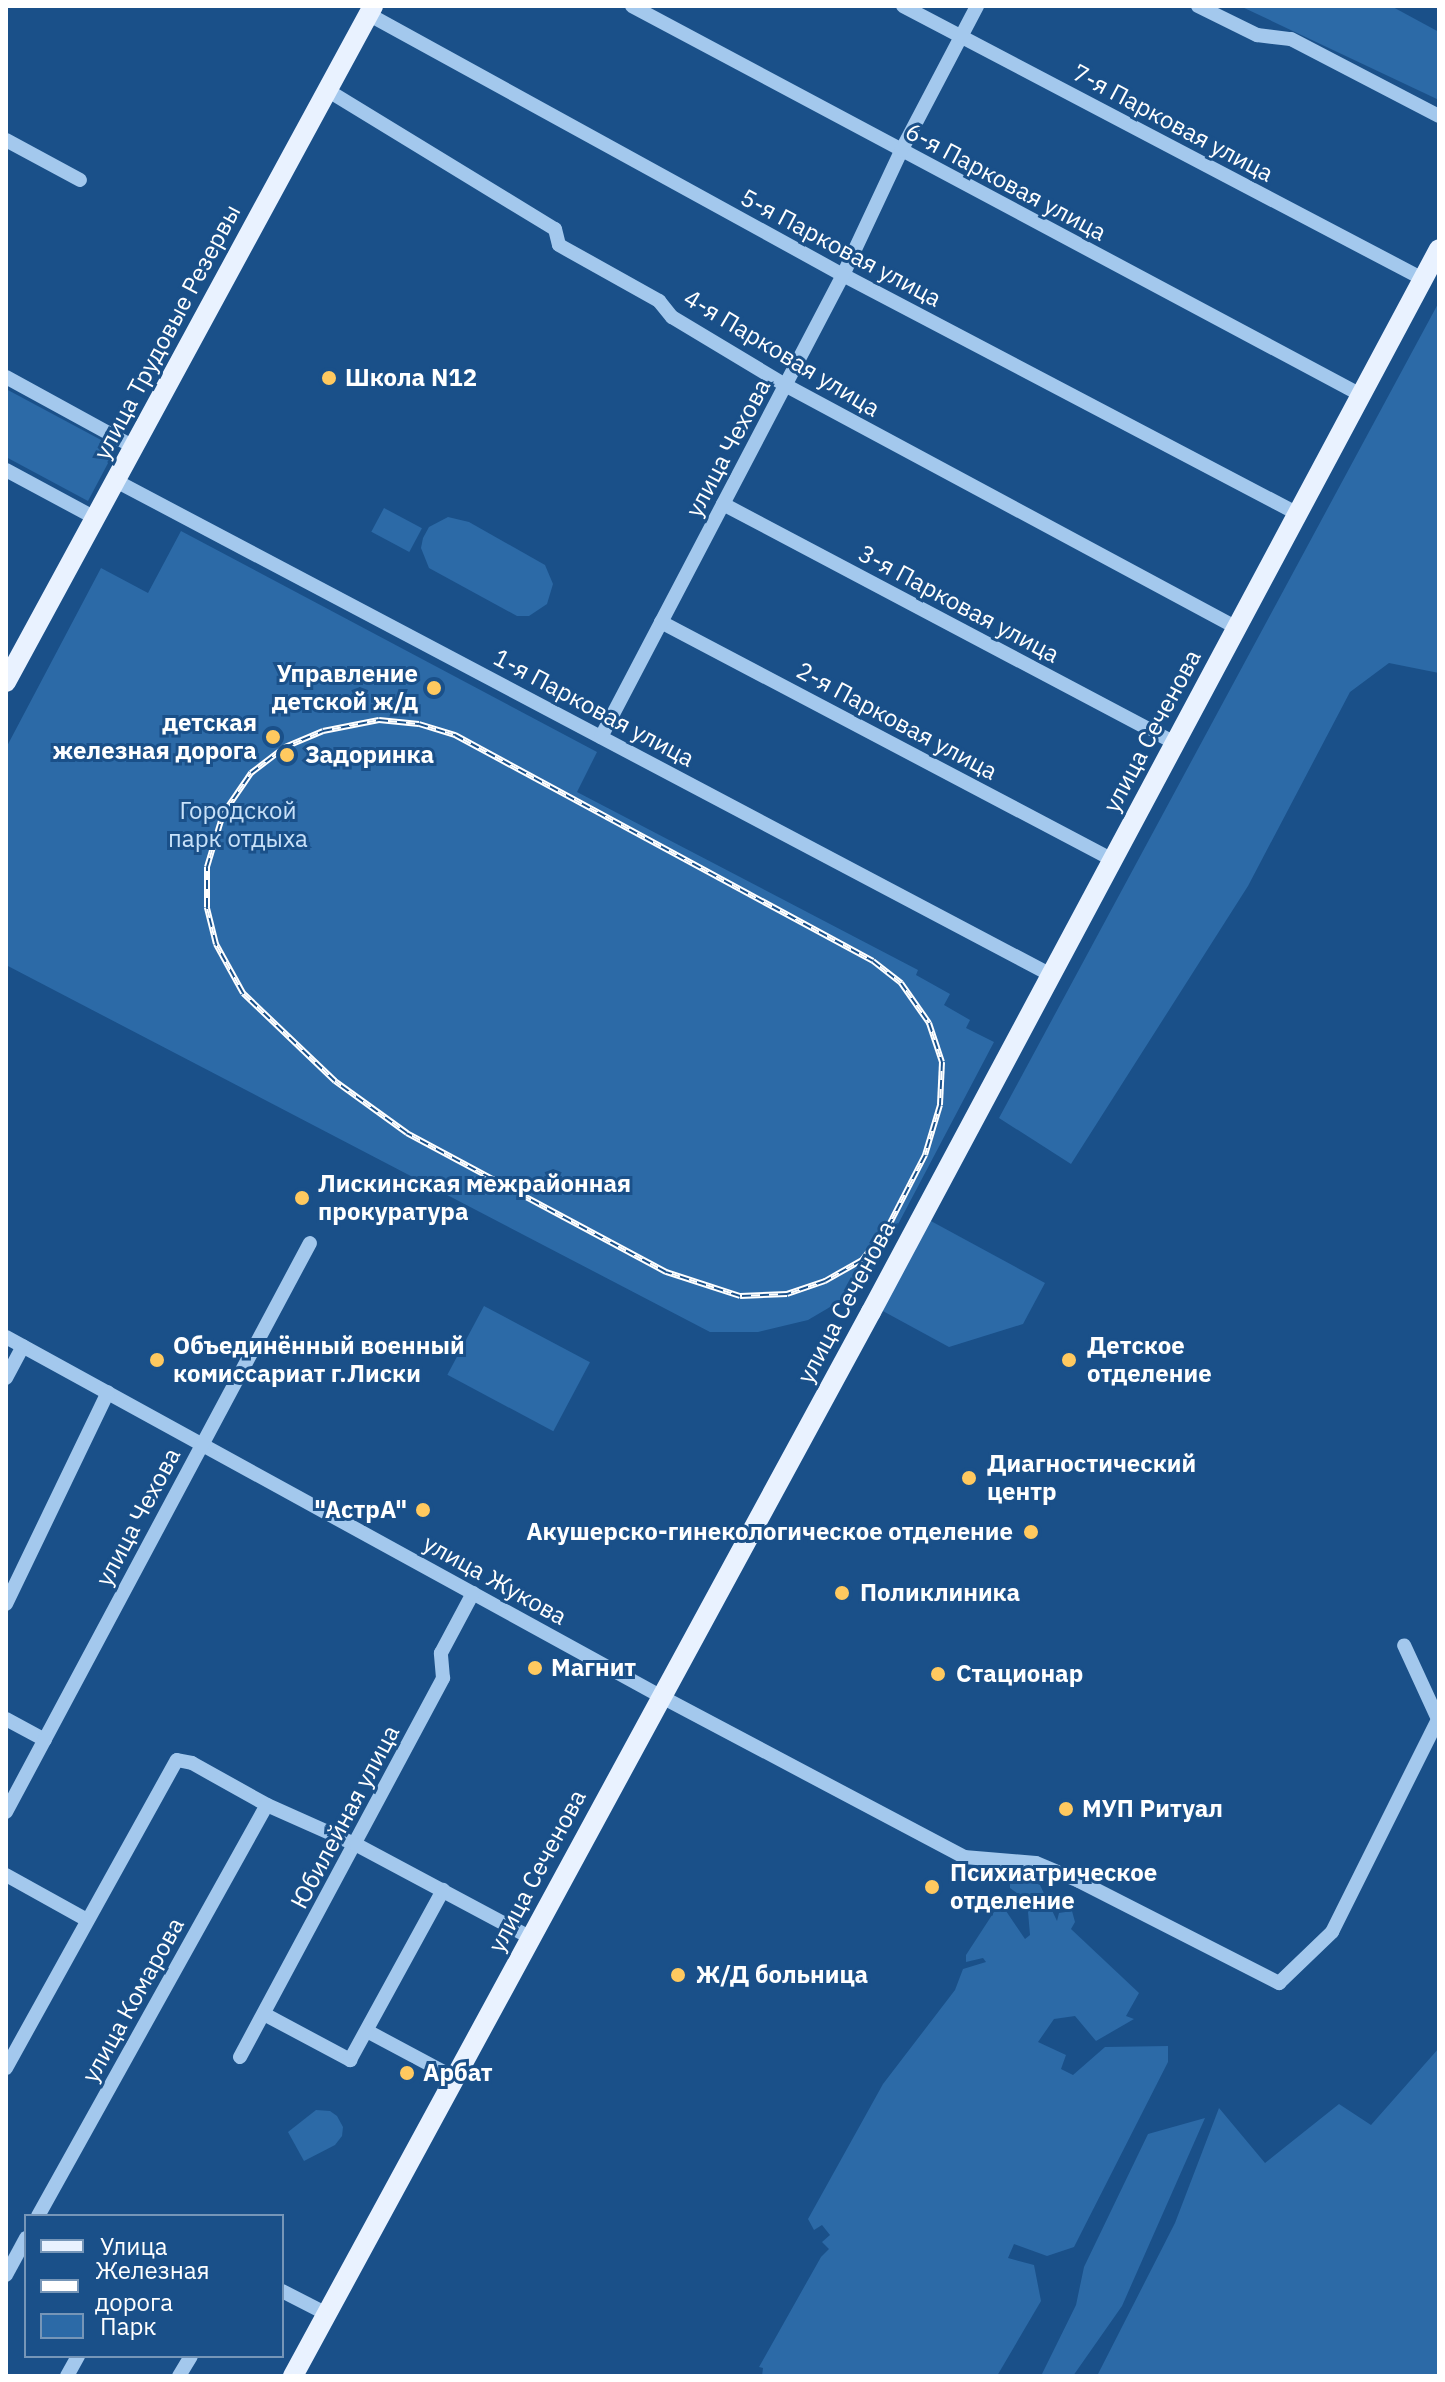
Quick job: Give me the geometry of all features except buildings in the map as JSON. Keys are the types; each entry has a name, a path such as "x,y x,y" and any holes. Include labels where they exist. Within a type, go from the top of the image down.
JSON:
{"main road":[{"name":"улица Трудовые Резервы","path":"6,682 371,10"},
{"name":"улица Сеченова","path":"293,2376 1113,860 1439,249"}],"street":[{"name":"6-я Парковая улица","path":"632,6 1361,395"},
{"name":"7-я Парковая улица","path":"903,6 1423,279"},
{"name":"улица Чехова","path":"601,737 843,275 901,151 977,6"},
{"path":"1198,6 1257,35 1291,39 1439,116"},
{"name":"5-я Парковая улица","path":"371,10 843,275 1298,514"},
{"name":"4-я Парковая улица","path":"327,90 555,229 559,245 659,301 672,317 785,385 1237,628"},
{"path":"6,140 80,180"},
{"path":"6,377 134,447"},
{"path":"6,470 95,518"},
{"name":"1-я Парковая улица","path":"116,481 1051,975"},
{"name":"3-я Парковая улица","path":"723,504 1175,743"},
{"name":"2-я Парковая улица","path":"661,622 1113,860"},
{"name":"улица Чехова","path":"6,1812 310,1243"},
{"name":"улица Жукова","path":"6,1337 662,1697 964,1857 1036,1863 1079,1881 1279,1983 1332,1932 1438,1719 1404,1645"},
{"path":"6,1378 23,1346"},
{"path":"6,1604 108,1392"},
{"name":"Юбилейная улица","path":"240,2057 357,1845 443,1678 441,1653 473,1593"},
{"path":"6,1719 45,1740"},
{"path":"6,2068 177,1760 192,1763 267,1805 357,1845 531,1938"},
{"name":"улица Комарова","path":"39,2214 267,1805"},
{"path":"6,1875 87,1920"},
{"path":"264,2014 350,2060 443,1890"},
{"path":"367,2031 455,2078"},
{"path":"6,2275 24,2242"},
{"path":"284,2292 327,2314"},
{"path":"67,2376 77,2358"},
{"path":"179,2376 190,2358"}],"green space":[{"path":"1240,6 1391,6 1439,32 1439,100"},
{"path":"1439,302 1439,673 1389,663 1350,692 1248,886 1071,1164 999,1118"},
{"path":"6,389 116,448 88,501 6,457"},
{"path":"384,508 422,528 409,552 371,532"},
{"path":"448,517 469,522 545,565 553,584 547,604 529,616 517,616 429,568 421,548 423,538 429,527"},
{"name":"Городской парк отдыха","path":"181,531 597,752 577,792 918,970 916,975 950,994 944,1005 970,1020 966,1028 994,1042 875,1268 842,1300 808,1320 758,1332 710,1332 6,965 6,748 101,568 148,593"},
{"path":"929,1220 1045,1283 1023,1324 949,1347 881,1310"},
{"path":"484,1306 590,1362 553,1431 447,1375"},
{"path":"1017,1875 1040,1885 1057,1921 1059,1913 1072,1911 1075,1922 1071,1929 1139,1993 1126,2016 1134,2019 1096,2041 1075,2016 1054,2019 1038,2042 1066,2055 1061,2069 1073,2075 1105,2047 1168,2046 1168,2062 1074,2247 1047,2256 1014,2244 1008,2258 1034,2265 1041,2301 997,2376 762,2376 763,2368 759,2367 821,2257 829,2249 822,2242 830,2235 822,2225 814,2230 808,2219 883,2084 955,1990 963,1969 986,1962 983,1958 966,1962 966,1955 994,1912 1006,1911 1025,1939 1030,1935 1027,1900 1010,1888 1010,1881"},
{"path":"1439,2048 1439,2376 1097,2376 1175,2223 1219,2108 1265,2163 1339,2104 1371,2125"},
{"path":"316,2110 330,2111 337,2116 343,2127 342,2136 335,2145 304,2161 288,2132"},
{"path":"1205,2118 1122,2306 1073,2376 1041,2376 1076,2305 1084,2267 1148,2134"}],"railway":[{"path":"379,720 419,724 455,735 873,961 901,983 929,1023 942,1062 940,1105 925,1155 888,1227 862,1260 825,1281 787,1294 740,1296 666,1272 407,1133 335,1081 243,993 216,944 207,907 207,867 223,814 251,773 285,747 323,731 379,720"}],"place":[{"name":"Школа N12","path":"329,378"},
{"name":"Управление детской ж/д","path":"434,688"},
{"name":"детская железная дорога","path":"273,737"},
{"name":"Задоринка","path":"287,755"},
{"name":"Лискинская межрайонная прокуратура","path":"302,1198"},
{"name":"Объединённый военный комиссариат г.Лиски","path":"157,1360"},
{"name":"Детское отделение","path":"1069,1360"},
{"name":"Диагностический центр","path":"969,1478"},
{"name":"\"АстрА\"","path":"423,1510"},
{"name":"Акушерско-гинекологическое отделение","path":"1031,1532"},
{"name":"Поликлиника","path":"842,1593"},
{"name":"Магнит","path":"535,1668"},
{"name":"Стационар","path":"938,1674"},
{"name":"МУП Ритуал","path":"1066,1809"},
{"name":"Психиатрическое отделение","path":"932,1887"},
{"name":"Ж/Д больница","path":"678,1975"},
{"name":"Арбат","path":"407,2073"}]}
